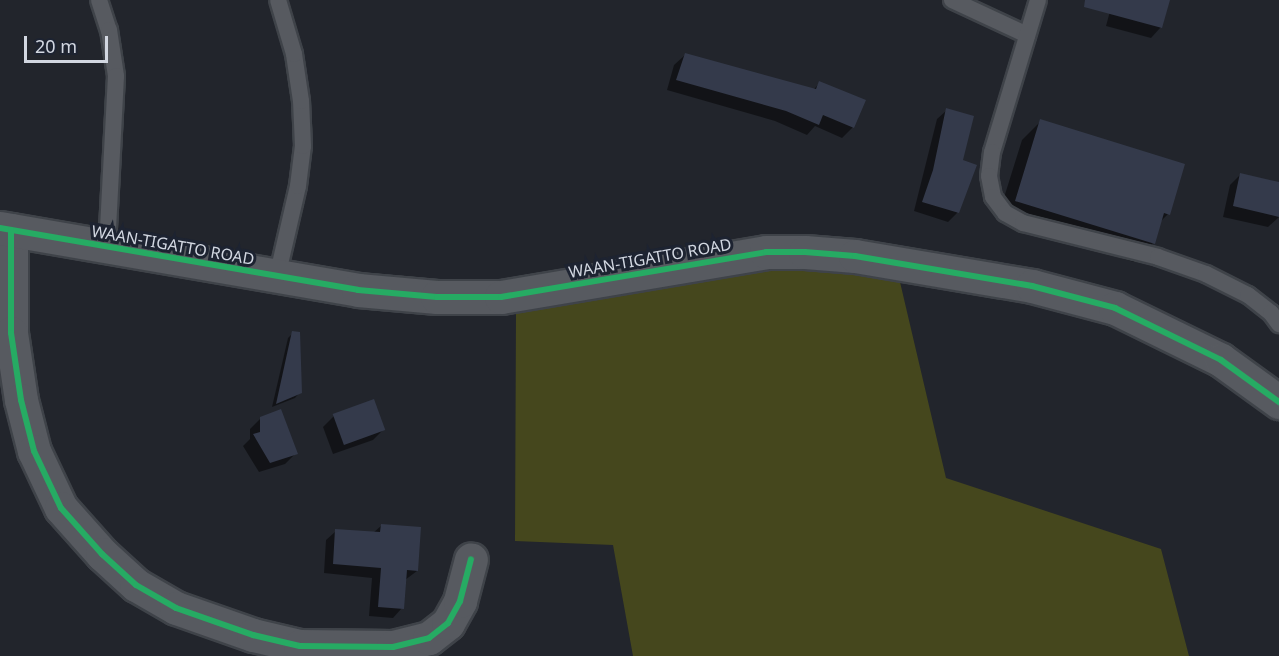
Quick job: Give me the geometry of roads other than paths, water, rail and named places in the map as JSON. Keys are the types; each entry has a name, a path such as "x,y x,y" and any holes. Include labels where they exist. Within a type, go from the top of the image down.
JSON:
{"street":[{"name":"WAAN-TIGATTO ROAD","path":"6,229 358,290 437,297 501,297 766,252 855,256 1032,286 1115,308 1221,360 1279,402"},
{"path":"6,229 11,333 21,400 34,451 62,508 102,554 136,585 176,608 253,635 308,651 393,647 429,638 448,623 460,601 471,559"}],"lane":[{"path":"99,0 109,30 116,76 107,248"},
{"path":"277,277 298,186 303,146 301,101 294,54 278,0"},
{"path":"952,0 1027,35"},
{"path":"1038,0 992,152 989,176 993,196 1005,213 1023,223 1158,256 1206,274 1248,295 1271,314 1279,324"}]}
